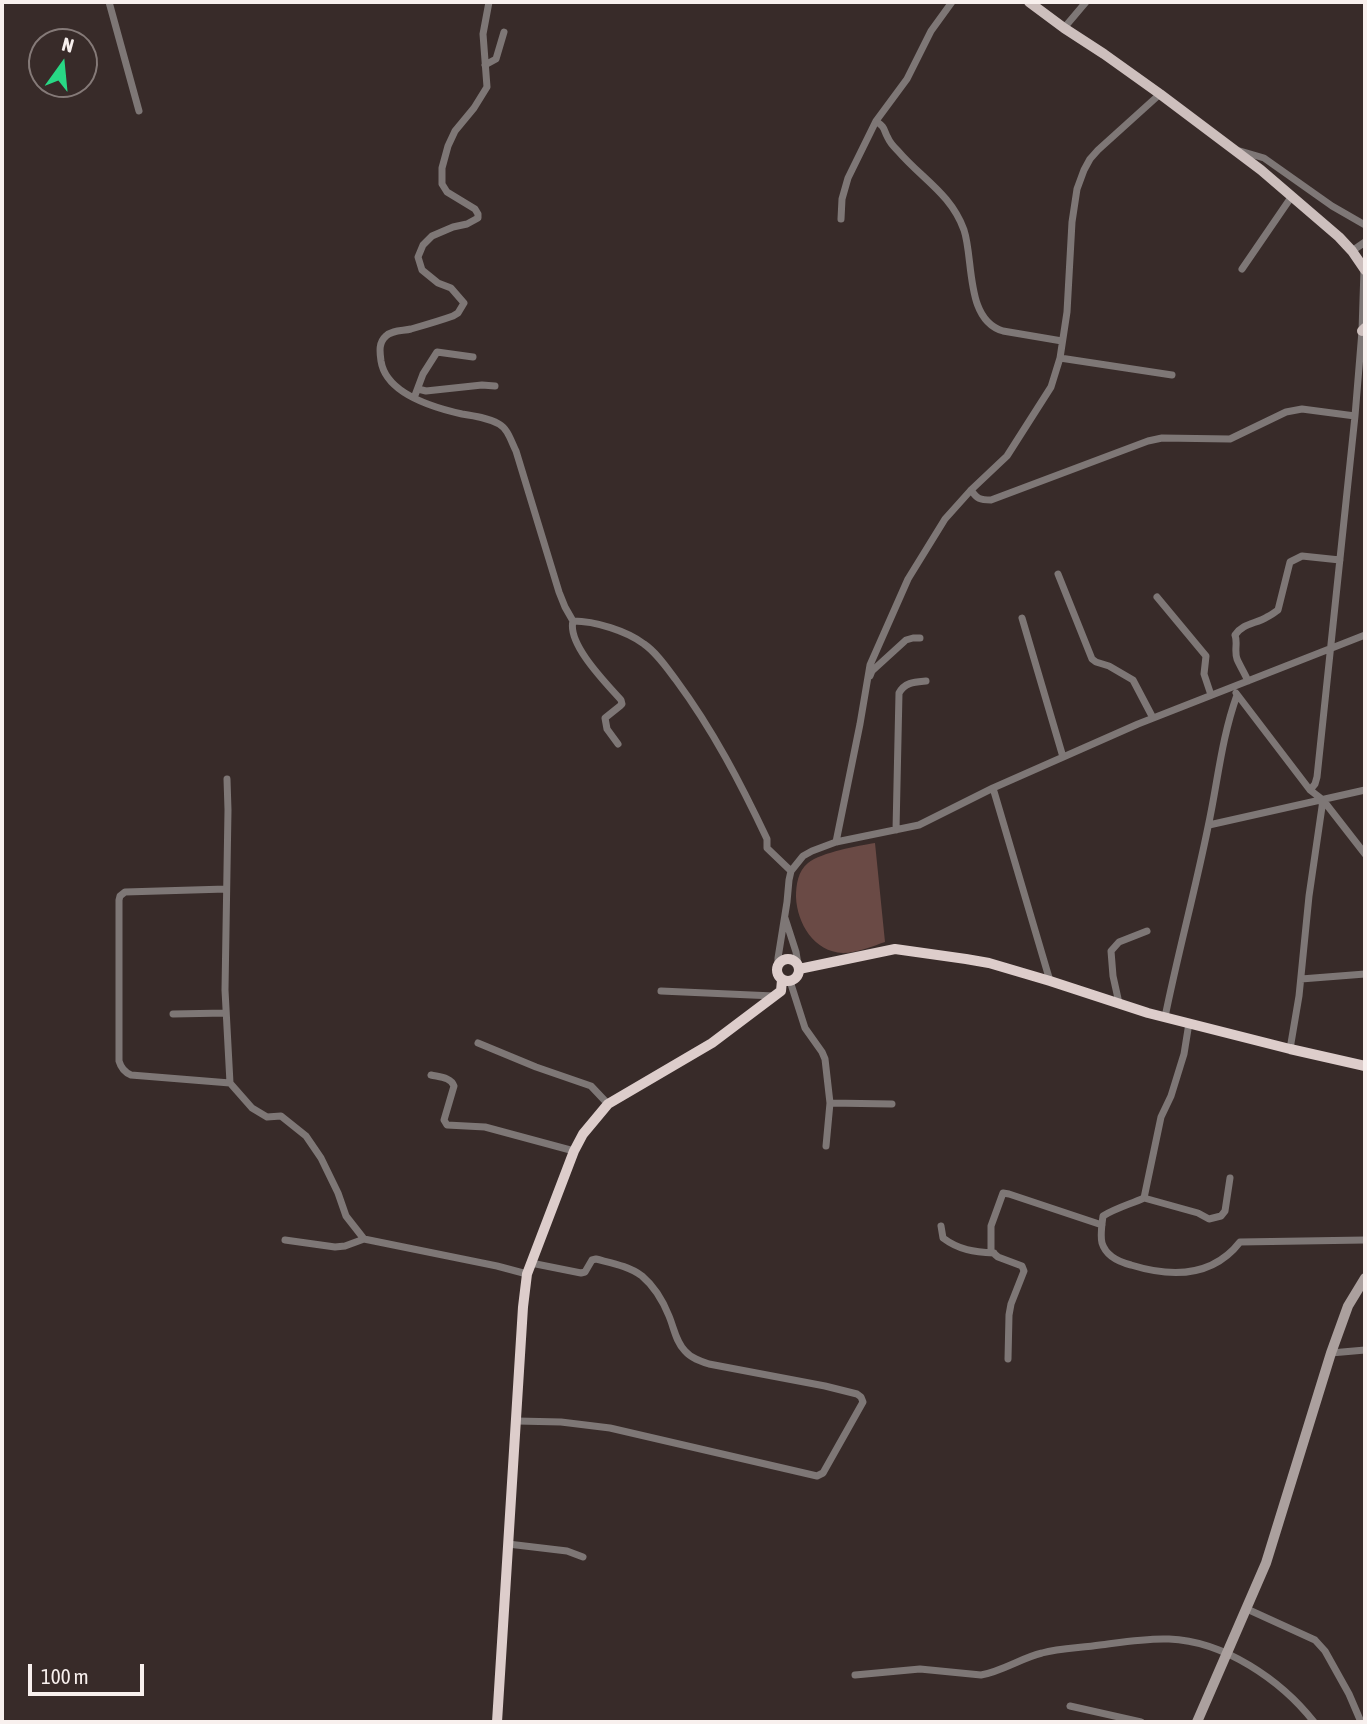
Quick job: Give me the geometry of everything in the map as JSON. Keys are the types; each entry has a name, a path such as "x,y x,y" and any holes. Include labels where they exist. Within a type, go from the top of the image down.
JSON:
{"highway":[{"path":"798,967 895,949 989,963 1166,1017 1365,1066"},
{"path":"786,981 776,972 778,963 790,959 798,967"},
{"path":"497,1722 527,1274 574,1151 583,1134 608,1104 712,1043 781,991 786,981 797,977 798,967"}],"main road":[{"path":"1029,2 1233,148 1339,237 1365,270"},
{"path":"1197,1722 1247,1609 1272,1542 1331,1353 1348,1306 1365,1279"}],"street":[{"path":"109,2 139,111"},
{"path":"489,2 483,34 487,87 455,131 442,168 442,184 447,192 475,209 478,218 432,236 423,245 418,257 422,270 438,283 452,288 464,303 453,316 409,330 393,332 384,337 379,349 382,369 395,386 414,398 459,413 486,418 501,425 509,434 559,592 573,621 571,628 582,655 621,700 620,706 605,718 607,729 618,744"},
{"path":"841,219 842,199 848,178 876,121 907,79 931,31 952,2"},
{"path":"1064,28 1086,2"},
{"path":"485,65 496,60 503,32"},
{"path":"836,842 870,665 908,579 945,519 1007,456 1051,387 1060,358 1067,312 1072,222 1077,188 1084,170 1098,150 1160,94"},
{"path":"876,121 884,127 888,138 899,152 956,210 964,229 978,308 985,321 1003,331 1062,341"},
{"path":"1233,148 1264,158 1332,206 1365,225"},
{"path":"1242,269 1292,196"},
{"path":"1352,251 1365,242"},
{"path":"1310,790 1317,777 1332,649 1364,330 1365,270"},
{"path":"414,398 423,374 437,352 472,357"},
{"path":"1060,358 1172,375"},
{"path":"418,389 426,391 495,386"},
{"path":"971,490 976,498 991,500 1148,441 1162,438 1230,439 1294,410 1355,416"},
{"path":"1248,681 1237,658 1237,631 1252,622 1266,619 1278,610 1290,562 1303,556 1340,560"},
{"path":"1058,574 1092,659 1133,680 1153,718"},
{"path":"1157,597 1206,656 1204,674 1212,695"},
{"path":"1022,618 1063,757"},
{"path":"573,621 592,622 626,634 644,644 662,662 728,759 767,839 768,848 791,871"},
{"path":"778,963 791,871 803,856 836,842 919,825 993,788 1153,718 1365,635"},
{"path":"865,686 872,671 887,656 906,640 920,638"},
{"path":"896,830 899,693 902,687 909,683 926,681"},
{"path":"1232,687 1310,790 1323,800 1365,853"},
{"path":"1166,1017 1209,825 1226,729 1237,695"},
{"path":"227,779 225,990 230,1083 252,1108 267,1117 281,1116 306,1136 324,1164 346,1216 364,1239"},
{"path":"993,788 1050,981"},
{"path":"1209,825 1365,790"},
{"path":"1290,1049 1323,800"},
{"path":"226,889 125,892 120,896 119,1061 125,1072 131,1074 230,1083"},
{"path":"785,917 798,967"},
{"path":"1119,1003 1111,951 1119,942 1147,931"},
{"path":"1301,979 1365,974"},
{"path":"786,981 805,1028 825,1059 830,1103 826,1146"},
{"path":"661,991 775,996"},
{"path":"173,1014 226,1013"},
{"path":"1144,1198 1161,1117 1171,1096 1184,1054 1189,1023"},
{"path":"478,1043 591,1086 608,1104"},
{"path":"431,1075 453,1082 444,1119 447,1125 485,1127 574,1151"},
{"path":"830,1103 891,1104"},
{"path":"1230,1178 1225,1211 1221,1216 1209,1219 1198,1213 1144,1198 1103,1216 1102,1243 1109,1254 1119,1262 1163,1273 1191,1272 1217,1263 1240,1242 1365,1240"},
{"path":"1008,1359 1009,1315 1024,1270 1022,1266 998,1257 991,1251 991,1226 1003,1193 1102,1225"},
{"path":"941,1226 943,1238 953,1245 974,1252 994,1253"},
{"path":"285,1240 335,1247 364,1239 527,1274"},
{"path":"517,1421 561,1422 610,1428 817,1476 823,1473 863,1402 857,1394 709,1364 693,1358 678,1342 669,1315 657,1293 641,1276 628,1268 596,1259 581,1273 531,1263"},
{"path":"1331,1353 1365,1350"},
{"path":"508,1544 567,1551 583,1558"},
{"path":"1247,1609 1321,1645 1349,1694 1361,1722"},
{"path":"855,1675 920,1669 981,1675 1042,1652 1151,1639 1183,1640 1227,1653 1267,1677 1290,1695 1314,1722"},
{"path":"1070,1706 1141,1722"}],"shaded area":[{"path":"875,843 885,942 848,953 833,951 816,942 800,917 796,897 800,874 814,859 840,850"}]}
